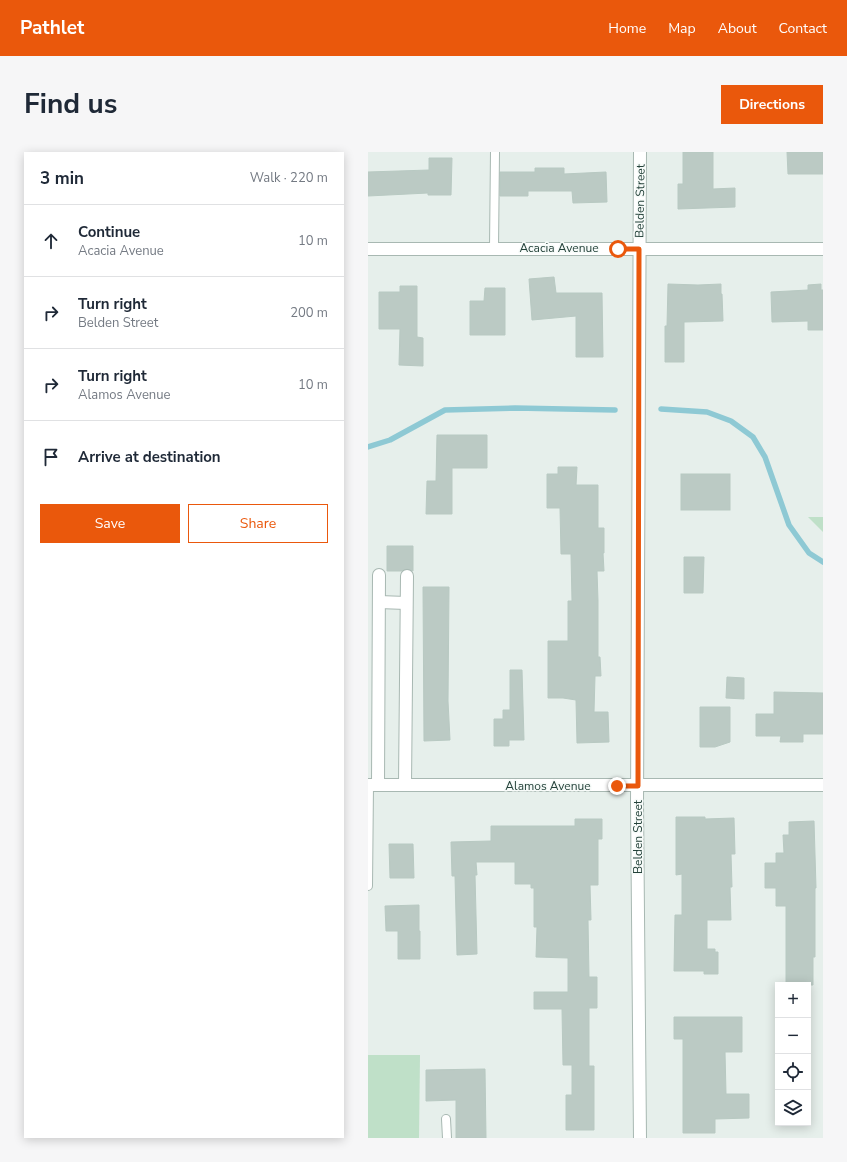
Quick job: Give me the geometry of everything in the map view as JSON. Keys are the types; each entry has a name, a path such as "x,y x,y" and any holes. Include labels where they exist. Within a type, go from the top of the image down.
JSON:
{"street":[{"name":"Belden Street","path":"640,152 638,786 640,1138"},
{"name":"Acacia Avenue","path":"368,249 823,249"},
{"path":"372,785 379,575"},
{"path":"405,785 406,576"},
{"path":"379,602 406,603"},
{"name":"Alamos Avenue","path":"372,785 823,785"}],"lane":[{"path":"494,248 495,152"},
{"path":"368,886 372,785"},
{"path":"446,1119 447,1138"}],"green space":[{"path":"808,517 823,517 823,532"},
{"path":"368,1055 420,1055 419,1138 368,1138"}],"building":[{"path":"683,152 713,152 713,189 735,188 735,207 678,209 678,184 683,184"},
{"path":"787,152 823,152 823,174 788,174"},
{"path":"429,158 452,158 451,195 428,195 428,193 368,196 368,172 429,170"},
{"path":"535,168 564,168 564,174 606,172 607,202 573,203 572,191 528,191 528,196 500,196 500,172 535,172"},
{"path":"554,277 556,293 602,293 603,357 576,357 576,316 532,320 529,279"},
{"path":"668,284 721,284 723,321 684,322 684,362 665,362 665,326 667,326"},
{"path":"821,284 821,290 823,290 823,330 808,330 808,321 772,322 771,292 808,290 808,285"},
{"path":"400,286 417,286 417,337 423,338 423,366 399,365 400,329 379,329 379,292 400,292"},
{"path":"485,288 505,288 505,335 470,335 470,301 484,301"},
{"path":"437,435 487,435 487,468 452,468 452,514 426,514 427,481 436,481"},
{"path":"558,467 577,467 576,485 598,485 598,528 604,528 604,571 597,571 598,657 600,657 601,676 595,676 594,712 608,712 609,742 577,743 576,700 548,698 548,641 568,641 568,601 572,601 571,554 561,554 560,508 547,508 547,474 558,474"},
{"path":"681,474 730,474 730,510 681,510"},
{"path":"387,546 413,546 413,571 407,569 402,571 387,571"},
{"path":"684,557 704,557 703,593 684,593"},
{"path":"423,587 449,587 448,701 450,740 424,741"},
{"path":"510,670 522,670 524,740 509,740 509,746 494,746 494,719 503,719 503,710 510,710"},
{"path":"727,677 744,678 744,699 726,698"},
{"path":"774,692 823,693 823,734 803,734 803,742 780,742 781,736 756,736 756,714 774,714"},
{"path":"700,707 730,707 730,742 715,747 700,747"},
{"path":"676,817 705,817 705,819 734,818 735,854 731,854 731,920 707,920 707,949 715,949 715,952 718,952 718,974 704,974 704,971 674,971 675,915 682,915 682,874 676,875"},
{"path":"575,819 602,819 602,839 598,839 598,885 590,885 591,920 588,920 589,977 597,977 597,1008 589,1008 589,1066 594,1066 594,1130 566,1130 566,1095 572,1095 572,1065 563,1065 562,1009 534,1009 534,992 568,992 568,958 536,957 537,927 534,927 534,888 531,888 531,884 515,884 515,862 476,862 477,954 457,955 455,876 452,876 451,842 491,841 491,826 575,826"},
{"path":"814,821 816,888 813,985 811,985 811,982 786,982 786,906 776,906 776,888 765,888 765,863 776,863 776,853 784,853 783,835 789,835 789,822"},
{"path":"389,844 413,844 414,878 390,878"},
{"path":"419,905 420,959 398,959 398,931 386,931 385,906"},
{"path":"674,1017 742,1017 742,1052 725,1052 726,1094 749,1094 749,1118 715,1119 715,1133 683,1133 683,1039 674,1039"},
{"path":"485,1069 486,1138 456,1138 456,1100 426,1101 426,1070"}],"waterway":[{"path":"368,447 390,440 445,410 515,408 615,410"},
{"path":"661,409 707,412 731,421 753,437 765,457 789,525 809,553 823,562"}],"route":[{"path":"617,786 638,786 639,249 618,249"}]}
